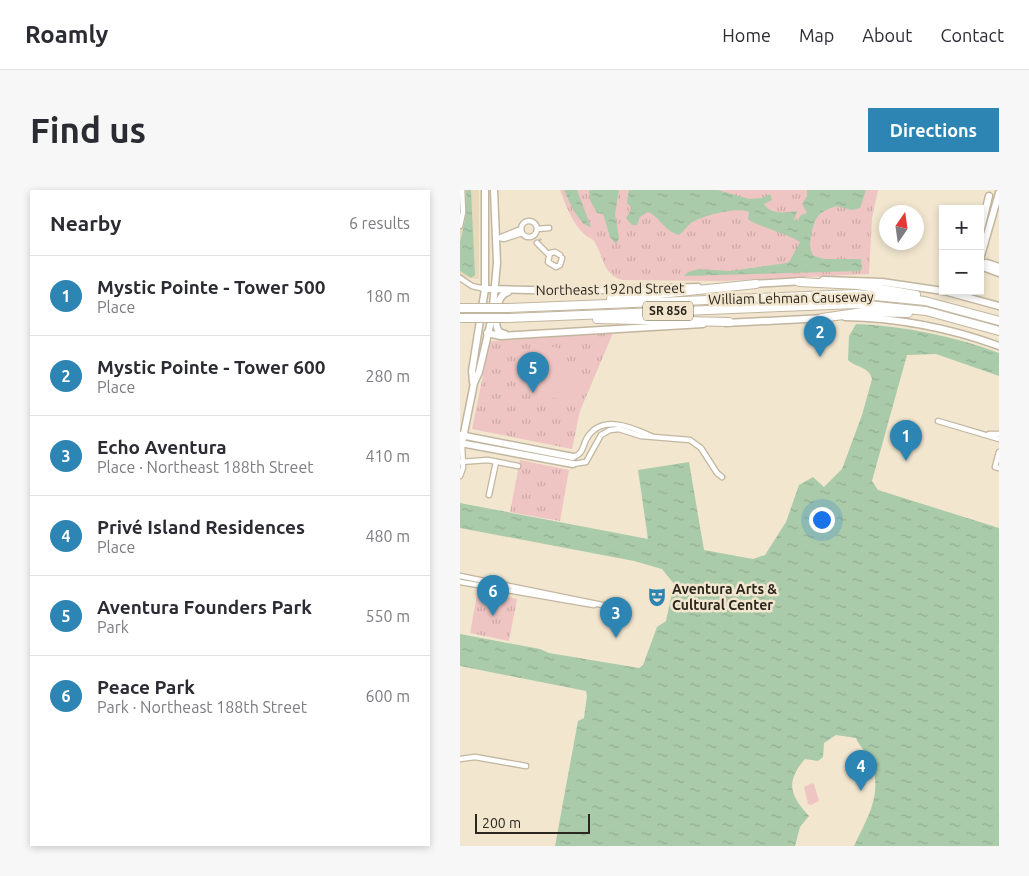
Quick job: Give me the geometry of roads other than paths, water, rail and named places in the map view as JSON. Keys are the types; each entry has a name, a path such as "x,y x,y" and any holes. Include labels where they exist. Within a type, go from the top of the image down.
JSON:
{"highway":[{"path":"799,282 858,285 896,291 926,297 956,308"},
{"path":"572,306 603,300 756,284"},
{"name":"William Lehman Causeway","path":"460,308 572,306 845,294 896,297 956,308 999,321"},
{"name":"William Lehman Causeway","path":"460,318 518,318 833,304 897,307 946,315 999,331"},
{"path":"822,318 870,312 946,315"},
{"path":"518,318 541,320 591,319 729,322"}],"street":[{"path":"460,226 463,212 462,190"},
{"path":"474,383 472,371 485,289 486,236 484,190"},
{"path":"460,476 463,473 462,435 474,383 490,334 498,237 494,190"},
{"path":"984,209 989,193"},
{"path":"984,215 989,193"},
{"path":"983,250 999,193"},
{"path":"522,231 524,223 529,221 534,223 537,239 548,255 548,262 553,267 560,265 561,256 555,252 548,255"},
{"path":"537,239 548,228"},
{"path":"486,236 504,239 522,231"},
{"path":"522,231 537,239"},
{"path":"984,264 999,267"},
{"path":"984,267 999,273"},
{"name":"Northeast 192nd Street","path":"460,278 475,287 495,291 598,291 864,280 939,290"},
{"path":"496,278 504,288 519,291"},
{"path":"519,291 504,293 500,297 496,328 502,334 729,322 870,318 909,323 963,334 999,346"},
{"name":"Northeast 192nd Street","path":"959,295 999,306"},
{"path":"975,295 987,303"},
{"path":"482,317 490,334"},
{"path":"490,334 524,334"},
{"path":"938,421 989,434 999,439"},
{"path":"462,435 574,457 580,454 592,432 605,424 623,424 654,437"},
{"path":"461,444 573,464 586,462 599,437 610,430 624,430 641,436 679,438 694,442 704,452 717,473 722,476"},
{"path":"989,434 999,434"},
{"path":"526,455 529,448"},
{"path":"999,452 995,468 999,468"},
{"path":"462,462 488,460 518,466"},
{"path":"489,494 496,462"},
{"path":"460,576 622,609"},
{"path":"460,582 584,605 605,606"},
{"path":"460,759 475,756 526,766"}],"water":[{"path":"466,190 471,190 475,275 471,278 460,271 460,242 465,217"},
{"path":"564,190 577,190 591,227 582,222"},
{"path":"589,190 619,190 615,214 619,238 616,244 610,237 603,214 597,213 590,200"},
{"path":"629,190 718,190 749,199 762,198 770,194 772,200 764,204 767,208 775,212 797,211 794,220 797,221 801,215 807,213 802,204 807,196 807,190 866,190 860,208 852,210 837,206 825,210 819,215 812,229 810,241 810,247 814,256 825,259 861,259 862,269 860,271 684,276 688,272 699,269 730,271 786,263 789,262 800,242 751,221 748,219 749,212 743,210 728,211 703,217 691,223 679,235 670,231 648,212 640,217 637,225 632,225 626,218 632,208 627,203"},
{"path":"856,324 929,333 999,353 999,376 936,354 907,355 872,481 878,490 999,528 999,846 854,846 869,814 875,794 874,772 869,757 856,738 836,735 824,743 823,757 818,761 805,759 792,782 794,795 809,816 800,827 795,846 555,846 578,721 584,718 586,691 460,666 460,634 540,649 549,653 639,668 643,665 657,627 666,621 674,584 662,569 634,561 460,528 460,503 648,539 638,470 689,462 704,550 753,559 765,555 786,522 799,485 813,477 824,487 842,469 862,415 872,379 865,369 848,360 849,336"}],"place":[{"name":"Mystic Pointe - Tower 600","path":"820,357"},
{"name":"Aventura Founders Park","path":"533,393"},
{"name":"Mystic Pointe - Tower 500","path":"906,461"},
{"name":"Aventura Arts & Cultural Center","path":"657,597"},
{"name":"Peace Park","path":"493,616"},
{"name":"Echo Aventura","path":"616,638"},
{"name":"Privé Island Residences","path":"861,791"}]}
